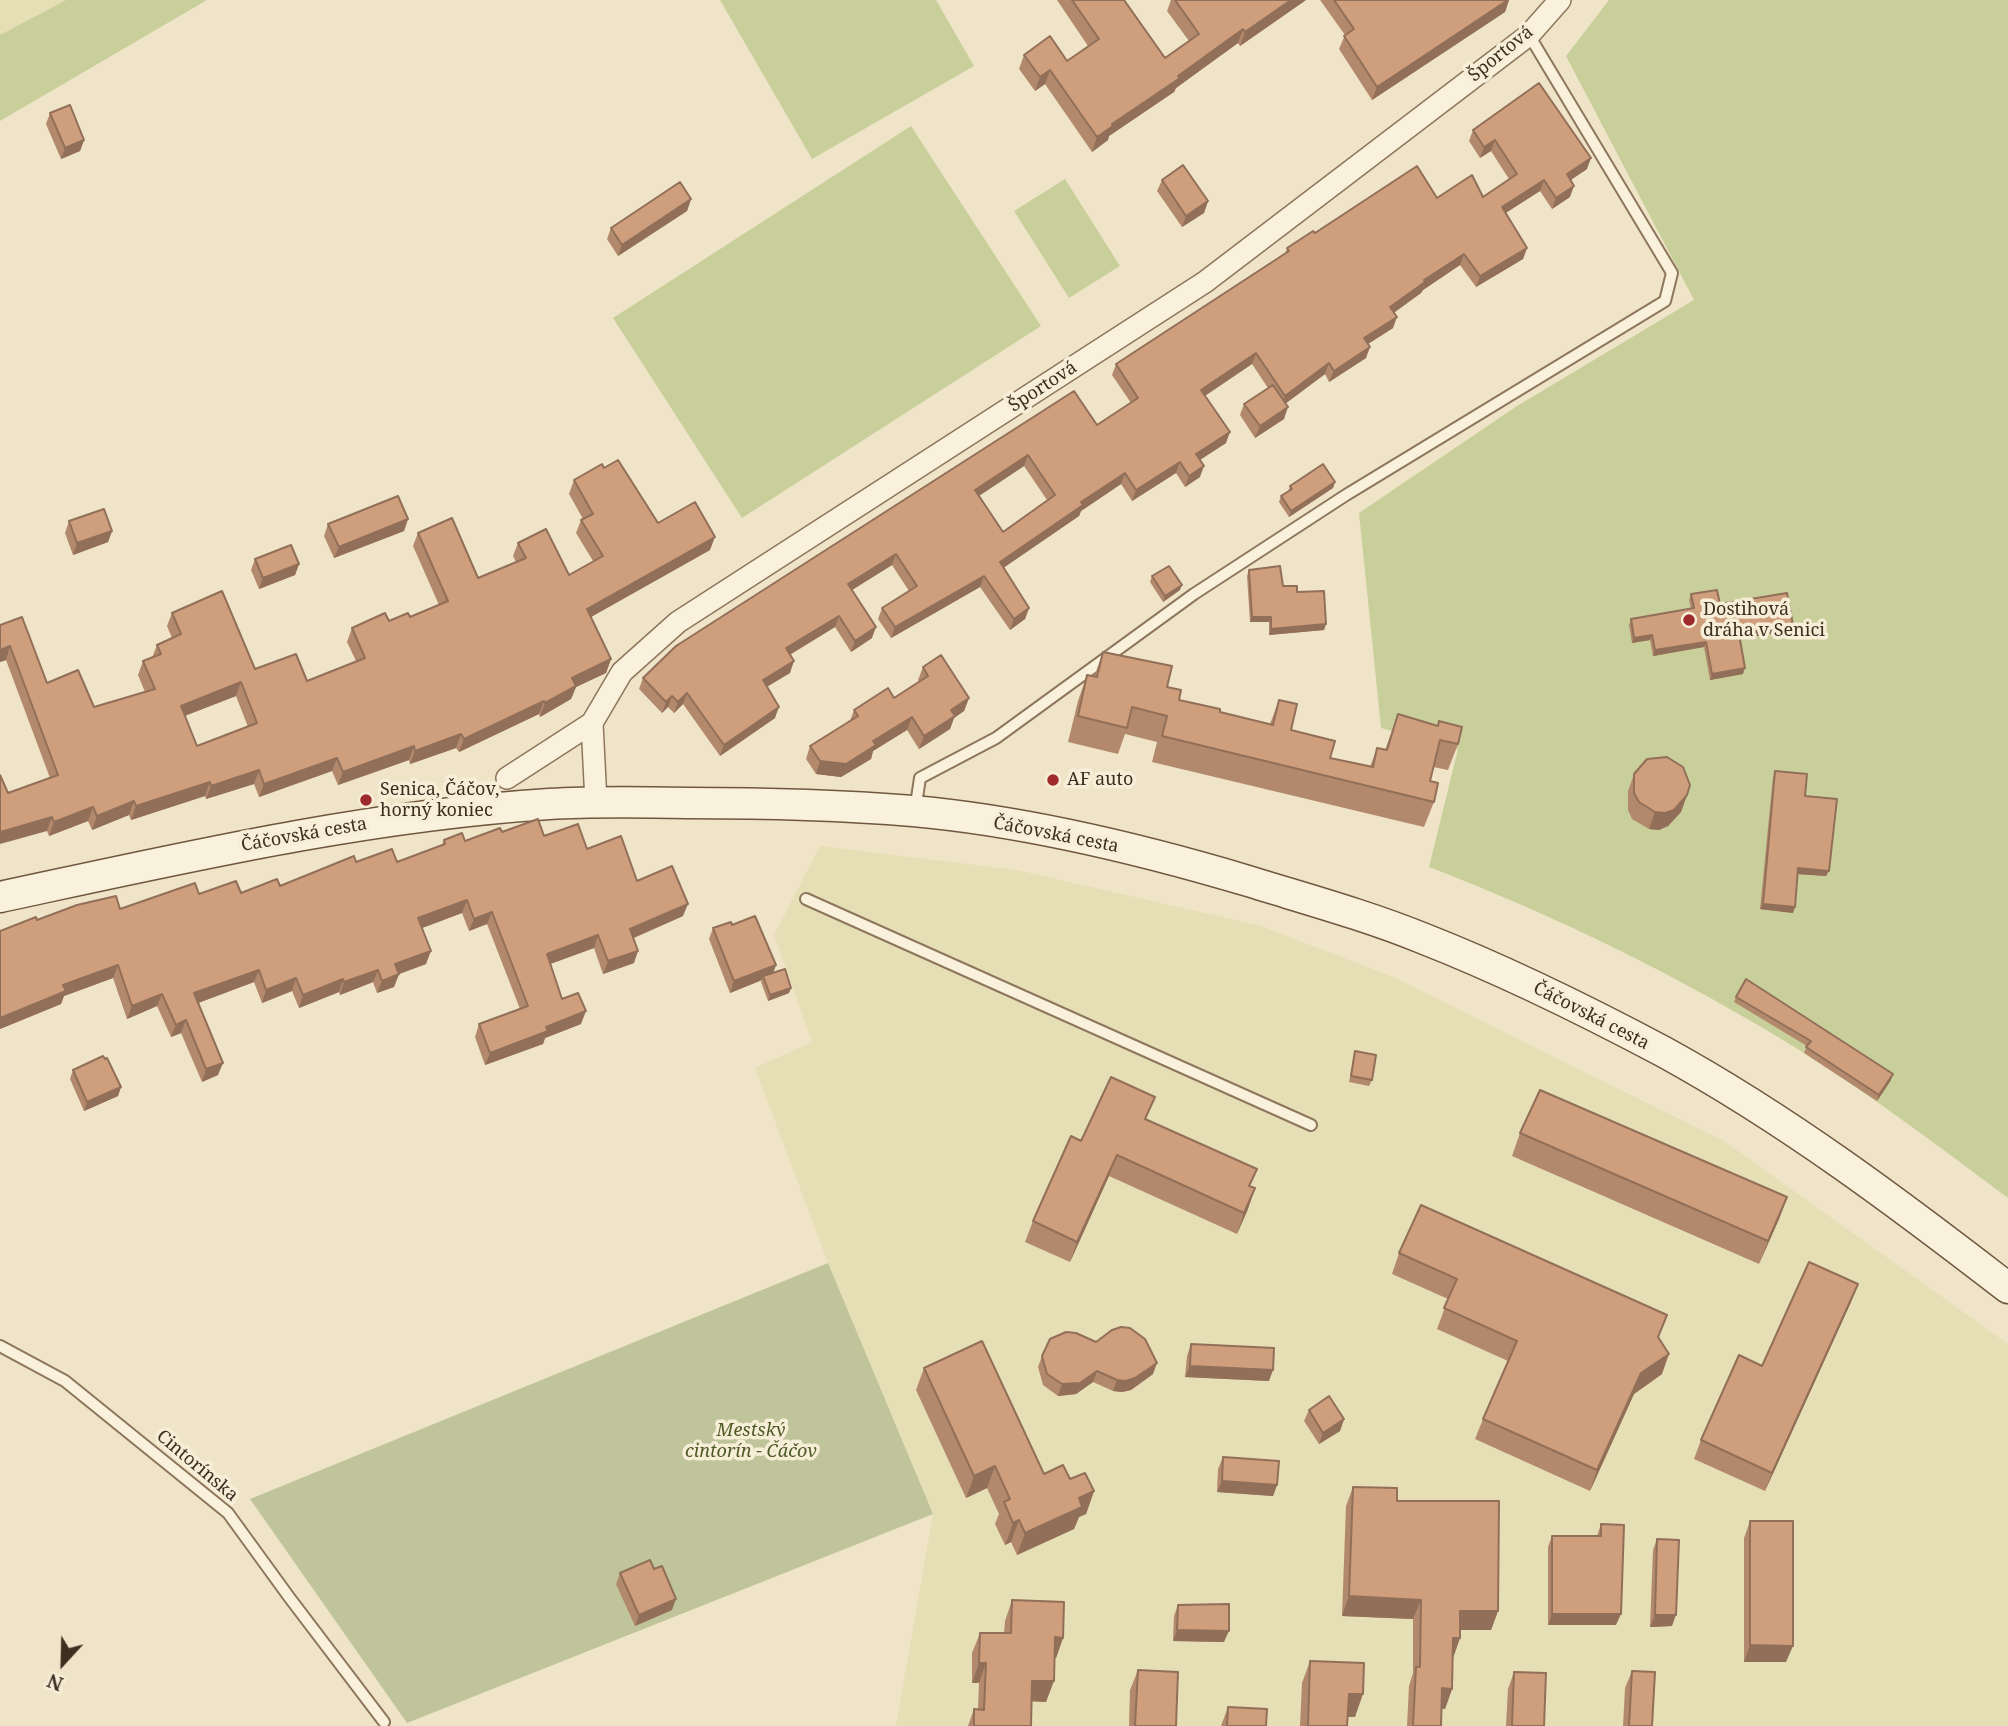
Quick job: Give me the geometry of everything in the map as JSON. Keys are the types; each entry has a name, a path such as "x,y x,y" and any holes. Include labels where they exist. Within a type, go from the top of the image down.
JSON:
{"main road":[{"name":"Čáčovská cesta","path":"0,897 341,827 436,814 549,804 744,803 915,811 1038,830 1159,856 1375,921 1508,974 1667,1054 1745,1100 1830,1156 2008,1288"}],"street":[{"name":"Športová","path":"592,723 622,672 678,622 1205,282 1529,35 1560,0"},
{"path":"507,778 592,723"},
{"path":"592,723 596,802"}],"lane":[{"path":"915,811 920,778 996,738 1194,594 1346,495 1665,301 1672,273 1529,35"},
{"path":"806,900 1311,1125"},
{"name":"Cintorínska","path":"0,1346 65,1381 228,1513 384,1722"}],"shaded area":[{"path":"0,0 66,0 0,35"},
{"path":"820,846 1017,870 1261,926 1393,977 1724,1141 2008,1344 2008,1726 896,1726 933,1514 828,1263 755,1068 812,1042 774,935"}],"green space":[{"path":"66,0 207,0 0,121 0,35"},
{"path":"720,0 936,0 974,66 812,159"},
{"name":"Dostihová dráha v Senici","path":"1609,0 2008,0 2008,1198 1830,1070 1759,1026 1621,951 1478,886 1429,867 1458,749 1381,728 1359,513 1517,406 1694,300 1566,56"},
{"path":"911,126 1041,326 742,518 613,318"},
{"path":"1065,179 1120,266 1069,298 1014,211"},
{"name":"Mestský cintorín - Čáčov","path":"828,1263 933,1514 407,1723 250,1499"}],"building":[{"path":"1072,0 1124,0 1165,58 1199,34 1175,0 1291,0 1245,32 1243,29 1097,137 1050,70 1040,77 1024,55 1050,36 1067,61 1099,39"},
{"path":"1334,0 1508,0 1377,87 1344,36 1354,29"},
{"path":"1539,83 1591,158 1567,174 1574,186 1556,198 1544,180 1502,207 1527,248 1480,276 1464,254 1424,280 1425,282 1390,307 1397,317 1364,338 1370,347 1334,371 1329,363 1285,396 1256,353 1201,390 1230,432 1196,454 1204,466 1189,476 1180,462 1136,490 1125,473 1000,562 1029,608 1014,619 984,576 895,627 882,608 917,586 896,554 848,584 876,627 855,641 839,616 786,648 794,661 763,680 779,707 724,745 687,693 678,702 672,696 666,702 643,678 676,646 1074,391 1097,425 1138,398 1116,364 1289,251 1287,248 1313,231 1315,233 1417,166 1437,198 1472,175 1483,197 1517,174 1495,140 1484,147 1473,130","holes":["1028,455 1055,495 1003,532 975,490"]},
{"path":"70,105 84,140 65,148 50,113"},
{"path":"1183,165 1208,201 1186,216 1162,180"},
{"path":"680,182 691,199 622,245 611,228"},
{"path":"1273,385 1288,407 1260,426 1244,404"},
{"path":"618,460 658,523 695,502 715,537 587,609 611,659 572,678 576,686 545,703 544,701 464,739 461,734 415,751 414,746 343,772 337,758 264,784 259,770 211,786 210,782 136,806 134,801 97,816 93,807 54,822 52,817 0,832 0,775 8,793 58,775 10,646 0,650 0,625 22,617 47,683 78,670 94,707 155,689 143,661 161,654 157,645 181,634 172,613 222,591 255,669 296,654 307,681 365,658 352,628 385,613 389,621 408,613 410,617 448,601 418,533 452,518 478,578 526,558 518,543 546,529 569,575 603,556 581,520 593,514 574,480 602,464 604,468","holes":["241,682 257,723 197,746 181,706"]},
{"path":"1323,464 1335,482 1291,511 1281,496 1292,489 1290,486"},
{"path":"398,496 408,519 339,547 328,524"},
{"path":"104,509 112,531 77,543 69,521"},
{"path":"291,545 299,564 263,578 255,559"},
{"path":"1169,566 1182,585 1165,596 1152,576"},
{"path":"1280,566 1283,586 1297,586 1297,592 1324,591 1326,624 1271,629 1271,617 1252,617 1249,570"},
{"path":"1717,590 1720,604 1787,593 1793,625 1739,634 1745,668 1712,674 1706,642 1655,650 1652,635 1634,638 1631,619 1694,608 1691,594"},
{"path":"1103,652 1172,666 1167,687 1181,690 1179,700 1220,709 1220,712 1273,725 1279,700 1297,704 1291,730 1335,741 1330,758 1373,767 1377,748 1387,750 1398,714 1438,726 1439,721 1462,727 1458,744 1440,740 1430,781 1438,783 1434,802 1162,736 1167,716 1132,707 1127,728 1078,716 1087,675 1097,677"},
{"path":"941,655 969,698 951,710 955,716 924,736 912,717 873,741 876,745 846,764 820,761 810,746 858,716 854,710 888,688 894,698 928,676 923,667"},
{"path":"1667,757 1683,767 1690,785 1687,795 1674,810 1655,812 1639,802 1634,793 1634,774 1647,759"},
{"path":"1775,771 1807,774 1805,796 1837,799 1829,871 1798,868 1795,907 1763,904"},
{"path":"538,819 544,836 578,824 587,849 621,836 637,881 672,866 688,904 630,929 638,951 608,961 598,935 547,954 562,999 578,993 586,1011 546,1027 548,1031 490,1053 479,1024 528,1006 492,912 474,919 467,900 418,918 431,951 395,964 399,974 382,981 378,970 344,982 343,979 303,995 296,978 266,990 259,970 194,993 223,1063 206,1069 186,1020 176,1025 162,994 132,1006 118,965 63,985 66,991 0,1018 0,931 36,917 37,920 77,905 116,896 120,909 195,883 199,894 236,881 241,893 277,879 280,886 354,856 356,862 392,849 397,862 445,844 444,840 462,833 465,841 500,828 502,832"},
{"path":"755,916 776,965 734,981 713,928 731,922 732,925"},
{"path":"785,969 791,988 770,995 763,976"},
{"path":"1746,979 1893,1074 1879,1095 1806,1047 1811,1041 1736,997"},
{"path":"1355,1051 1376,1055 1372,1080 1351,1076"},
{"path":"103,1056 107,1058 121,1087 87,1102 73,1070"},
{"path":"1111,1077 1155,1097 1145,1119 1257,1169 1249,1186 1255,1188 1244,1213 1117,1155 1077,1242 1033,1221 1071,1136 1081,1141"},
{"path":"1540,1090 1787,1197 1768,1241 1520,1133"},
{"path":"1421,1205 1667,1315 1658,1337 1669,1354 1641,1373 1597,1470 1483,1419 1517,1341 1444,1308 1457,1279 1399,1253"},
{"path":"1809,1262 1858,1284 1772,1473 1701,1440 1739,1355 1762,1366"},
{"path":"1121,1327 1130,1328 1145,1339 1157,1363 1126,1381 1097,1371 1080,1383 1062,1384 1047,1374 1042,1356 1050,1339 1066,1332 1076,1333 1096,1342"},
{"path":"982,1341 1044,1474 1063,1465 1070,1479 1085,1473 1094,1491 1079,1498 1082,1507 1025,1533 1019,1520 1013,1523 1004,1502 1010,1499 995,1466 974,1476 924,1368"},
{"path":"1191,1344 1274,1348 1273,1370 1190,1366"},
{"path":"1329,1396 1344,1419 1323,1433 1309,1410"},
{"path":"1223,1457 1279,1461 1277,1485 1222,1481"},
{"path":"1353,1487 1397,1488 1397,1501 1499,1501 1498,1611 1460,1611 1460,1638 1453,1638 1452,1689 1442,1688 1441,1726 1413,1726 1416,1667 1420,1667 1421,1600 1349,1596"},
{"path":"1750,1521 1793,1521 1793,1646 1750,1645"},
{"path":"1601,1524 1624,1525 1621,1614 1552,1614 1552,1536 1601,1536"},
{"path":"1657,1539 1679,1540 1676,1615 1655,1615"},
{"path":"650,1560 654,1569 662,1566 676,1599 639,1615 620,1573"},
{"path":"1012,1600 1064,1602 1063,1638 1055,1637 1054,1681 1032,1681 1031,1726 974,1726 974,1709 984,1710 986,1663 979,1663 980,1633 1011,1633"},
{"path":"1229,1604 1229,1631 1177,1630 1178,1605"},
{"path":"1310,1661 1364,1663 1363,1694 1349,1694 1347,1726 1308,1726"},
{"path":"1138,1670 1178,1672 1176,1726 1135,1726"},
{"path":"1632,1671 1655,1672 1652,1726 1629,1726"},
{"path":"1514,1672 1546,1673 1544,1726 1512,1726"},
{"path":"1228,1707 1267,1709 1266,1726 1227,1726"}],"place":[{"name":"Dostihová dráha v Senici","path":"1689,620"},
{"name":"AF auto","path":"1053,780"},
{"name":"Senica, Čáčov, horný koniec","path":"366,800"}]}
